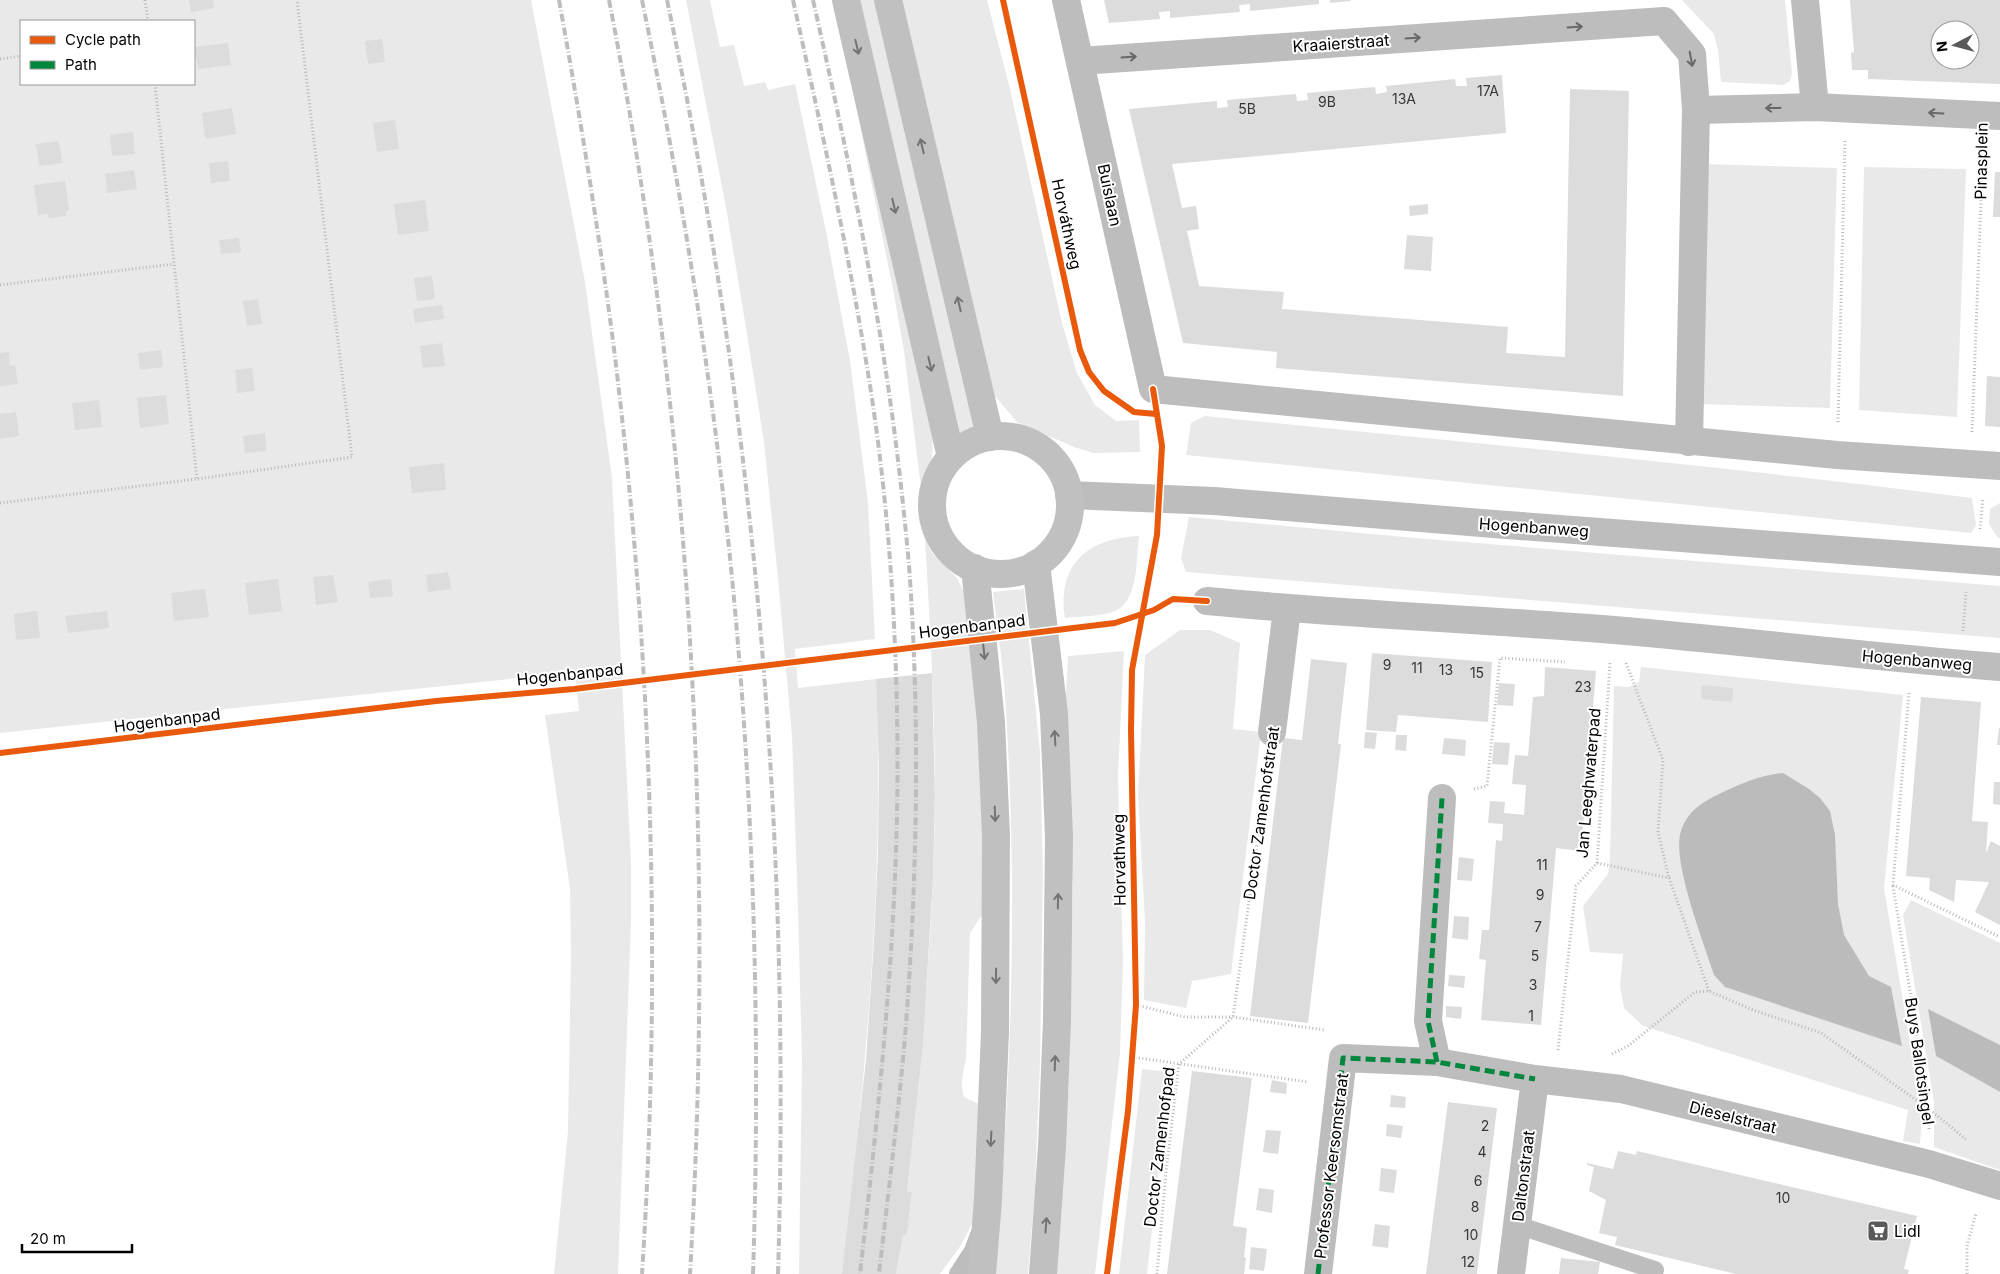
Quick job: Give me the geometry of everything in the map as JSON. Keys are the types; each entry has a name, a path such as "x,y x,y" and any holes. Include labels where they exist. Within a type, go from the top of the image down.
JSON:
{"main road":[{"path":"846,0 951,457"},
{"path":"888,0 990,437"},
{"path":"1006,436 1021,439 1035,445 1048,454 1058,466 1065,480 1069,495 1070,508 1062,534 1047,556 1036,564 1013,572 987,572 975,568 950,551 943,543 935,524 932,504 939,474 951,457 962,448 976,440 990,437 1006,436"},
{"path":"1036,564 1053,705 1059,837 1057,1020 1052,1148 1043,1274"},
{"path":"975,568 991,722 996,836 995,1032 988,1200 982,1274"}],"street":[{"name":"Buislaan","path":"1066,0 1152,389 1689,442"},
{"path":"1805,0 1815,107"},
{"name":"Kraaierstraat","path":"1080,61 1664,21 1692,54 1696,110"},
{"name":"Pinasplein","path":"1696,110 1815,107 1992,116"},
{"path":"1696,110 1689,442 1837,455 1986,464"},
{"name":"Hogenbanweg","path":"1069,495 1214,501 1982,560"},
{"name":"Hogenbanweg","path":"1207,601 1287,609 1612,630 2000,667"},
{"name":"Doctor Zamenhofstraat","path":"1272,732 1287,609"},
{"path":"1437,1062 1428,1021 1442,798"},
{"name":"Dieselstraat","path":"1343,1058 1437,1062 1545,1080 1621,1089 1929,1164"},
{"name":"Professor Keersomstraat","path":"1318,1274 1343,1058"},
{"name":"Daltonstraat","path":"1511,1274 1516,1226 1545,1080"},
{"path":"1929,1164 1992,1183"}],"lane":[{"path":"958,1274 973,1251 988,1200"},
{"path":"1516,1226 1655,1270"}],"path":[{"path":"145,0 148,20"},
{"path":"0,503 197,479 352,457 297,0"},
{"path":"0,59 20,56"},
{"path":"154,85 197,479"},
{"path":"1837,455 1846,108"},
{"path":"0,285 174,264"},
{"path":"1612,630 1664,760 1658,832 1668,878 1709,991"},
{"path":"1442,798 1487,786 1500,658 1570,662"},
{"path":"1600,664 1610,665"},
{"path":"1597,863 1668,878"},
{"path":"1893,885 2000,937"},
{"path":"1628,1046 1695,992 1709,991 1753,1010 1821,1033 1929,1109 1972,1143"},
{"path":"1135,1013 1136,995"},
{"path":"1132,1057 1315,1083 1343,1058 1328,1031 1233,1017 1186,1017 1136,1005"},
{"path":"1132,1066 1133,1048"},
{"path":"1967,1274 1967,1246 1992,1183"}],"shaded area":[{"path":"0,0 531,0 585,282 612,478 631,863 631,923 618,1274 554,1274 568,1131 571,953 570,889 545,715 579,711 575,672 0,733"},
{"path":"686,0 710,0 720,47 734,45 744,86 765,82 768,90 795,84 826,231 850,361 868,503 875,639 795,649 798,688 876,679 878,828 871,977 859,1126 843,1274 799,1274 802,1060 798,910 792,736 778,578 764,442 746,328 727,213"},
{"path":"859,0 874,0 973,427 960,433"},
{"path":"902,0 987,0 1010,89 1062,323 1077,373 1095,405 1116,421 1139,420 1140,452 1093,453 1074,447 1017,422 994,395"},
{"path":"1682,0 1785,0 1792,74 1790,81 1783,85 1721,82 1718,50 1714,34"},
{"path":"849,72 933,431 932,458 921,487 904,351"},
{"path":"1707,164 1837,168 1830,408 1699,404"},
{"path":"1864,167 1966,169 1957,417 1859,410"},
{"path":"1205,416 1685,464 1972,498 1976,525 1971,533 1186,455 1191,423"},
{"path":"2000,503 2000,538 1998,538 1989,524 1990,509"},
{"path":"1189,517 1415,538 2000,586 2000,638 1186,572 1181,558"},
{"path":"1139,536 1135,578 1132,589 1123,606 1115,611 1103,614 1065,618 1064,599 1066,583 1071,569 1080,558 1104,542"},
{"path":"925,539 932,553 957,578 964,592 975,660 986,909 970,933 966,1059 962,1083 964,1097 983,1106 974,1220 961,1245 940,1274 896,1274 903,1235 907,1235 912,1192 907,1191 922,1043 934,845 934,732"},
{"path":"1024,589 1040,753 1043,871 1040,1062 1035,1188 1028,1274 995,1274 1009,1063 1012,852 1006,712 993,592"},
{"path":"1180,630 1210,630 1240,643 1233,729 1261,732 1231,974 1192,981 1186,1008 1144,1000 1145,922 1138,795 1145,655"},
{"path":"1124,651 1118,775 1123,962 1120,1053 1095,1274 1051,1274 1071,951 1073,888 1065,713 1068,656"},
{"path":"1641,667 1903,695 1884,888 1922,1114 1920,1144 1903,1141 1908,1110 1643,1026 1624,1008 1620,987 1623,954 1590,952 1583,906 1608,874 1610,859 1614,686 1629,687 1639,682"},
{"path":"1783,773 1809,789 1820,798 1830,811 1835,835 1838,904 1844,935 1869,976 1891,987 1902,1046 1725,987 1714,975 1684,881 1679,844 1681,831 1692,812 1708,800 1752,780"},
{"path":"1911,900 2000,943 2000,1045 1929,1010 1936,1056 2000,1092 2000,1170 1934,1147 1934,1102 1903,915"},
{"path":"1928,1009 2000,1045 2000,1092 1936,1056"},
{"path":"1142,1069 1170,1072 1147,1274 1119,1274"}],"building":[{"path":"189,0 213,0 214,8 191,12"},
{"path":"1104,0 1319,0 1319,4 1250,11 1250,4 1239,5 1240,12 1170,18 1170,11 1159,12 1160,19 1109,23"},
{"path":"1330,0 1350,0 1351,1 1330,3"},
{"path":"1850,0 2000,0 2000,84 1868,79 1868,70 1852,70 1851,53 1854,52"},
{"path":"382,39 385,62 368,64 365,41"},
{"path":"228,43 231,65 198,69 195,47"},
{"path":"1502,75 1506,133 1172,164 1182,208 1196,206 1199,229 1187,231 1199,286 1284,292 1282,309 1508,327 1506,353 1565,357 1570,89 1629,91 1623,396 1276,368 1277,352 1183,343 1129,109 1217,101 1217,108 1228,107 1227,100 1296,94 1297,101 1308,100 1307,93 1375,87 1376,94 1387,92 1386,86 1455,79 1456,86 1467,86 1466,78"},
{"path":"232,108 236,134 205,139 202,113"},
{"path":"395,120 399,149 377,152 373,123"},
{"path":"133,132 135,154 112,156 110,135"},
{"path":"59,141 62,163 39,166 36,144"},
{"path":"228,161 230,181 211,183 209,163"},
{"path":"134,170 137,189 107,193 105,174"},
{"path":"1995,172 2000,172 2000,217 1993,217"},
{"path":"65,181 69,210 66,211 66,216 49,218 48,214 38,215 34,185"},
{"path":"425,200 429,231 398,235 394,204"},
{"path":"1428,204 1428,214 1410,216 1409,206"},
{"path":"1407,235 1433,237 1431,271 1404,269"},
{"path":"239,238 241,252 221,254 219,240"},
{"path":"432,276 435,299 417,301 414,278"},
{"path":"258,299 262,324 247,326 243,301"},
{"path":"442,305 444,319 415,323 413,309"},
{"path":"442,343 445,366 423,368 420,346"},
{"path":"161,350 163,367 140,370 138,353"},
{"path":"9,352 10,366 15,365 18,384 0,386 0,353"},
{"path":"252,368 255,391 237,393 235,370"},
{"path":"1987,376 2000,377 2000,427 1985,426"},
{"path":"166,395 169,424 140,428 137,398"},
{"path":"99,400 102,427 75,430 72,403"},
{"path":"16,412 19,436 0,439 0,414"},
{"path":"265,433 266,451 245,453 243,436"},
{"path":"444,463 446,490 412,493 409,467"},
{"path":"448,572 451,589 428,592 426,575"},
{"path":"333,575 338,602 316,605 313,577"},
{"path":"278,579 282,611 249,615 245,583"},
{"path":"391,579 393,596 370,598 368,582"},
{"path":"205,589 209,617 174,621 171,593"},
{"path":"37,611 40,638 16,640 14,614"},
{"path":"107,611 109,628 68,633 65,616"},
{"path":"1372,653 1492,662 1488,722 1398,715 1396,732 1366,730"},
{"path":"1311,659 1347,663 1338,744 1341,744 1308,1023 1250,1016 1283,738 1302,740"},
{"path":"1545,667 1596,671 1581,851 1556,848 1541,1025 1481,1020 1486,960 1479,959 1482,930 1489,930 1496,840 1502,841 1503,824 1488,823 1490,801 1505,802 1504,813 1524,815 1526,785 1512,784 1515,755 1528,756 1533,697 1544,696"},
{"path":"932,673 935,796 933,878 923,1043 907,1191 912,1192 907,1235 903,1235 896,1274 842,1274 866,1060 874,940 879,768 876,679"},
{"path":"1499,683 1515,684 1513,706 1497,705"},
{"path":"1702,685 1733,688 1732,702 1701,699"},
{"path":"1921,697 1981,702 1972,821 1988,822 1986,853 1991,841 2000,846 2000,925 1975,912 1989,882 1956,880 1954,902 1929,890 1930,878 1906,876"},
{"path":"1999,728 2000,745 1997,745"},
{"path":"1365,732 1377,733 1375,749 1364,748"},
{"path":"1396,735 1407,735 1406,751 1395,750"},
{"path":"1444,738 1466,740 1465,756 1442,754"},
{"path":"1494,742 1510,743 1508,765 1492,764"},
{"path":"1994,782 2000,782 2000,805 1993,804"},
{"path":"1459,857 1474,859 1472,881 1457,880"},
{"path":"1454,916 1469,917 1468,940 1452,938"},
{"path":"1449,975 1465,976 1464,988 1448,986"},
{"path":"1446,1006 1462,1007 1461,1019 1446,1017"},
{"path":"1192,1071 1252,1078 1233,1226 1247,1228 1244,1274 1167,1274"},
{"path":"1272,1080 1287,1083 1286,1094 1270,1092"},
{"path":"1391,1095 1406,1097 1405,1108 1390,1107"},
{"path":"1448,1102 1497,1108 1477,1274 1426,1274"},
{"path":"1387,1124 1403,1126 1401,1138 1386,1136"},
{"path":"1266,1130 1281,1131 1278,1154 1263,1152"},
{"path":"1618,1151 1636,1155 1637,1151 1917,1216 1904,1269 1909,1270 1908,1274 1736,1274 1615,1245 1617,1237 1599,1233 1606,1200 1589,1191 1594,1167 1587,1165 1587,1163 1613,1169"},
{"path":"1381,1168 1397,1170 1394,1193 1379,1191"},
{"path":"1259,1188 1274,1190 1272,1213 1256,1210"},
{"path":"1375,1224 1390,1226 1388,1248 1372,1246"},
{"path":"1251,1247 1267,1249 1264,1271 1249,1269"},
{"path":"1561,1258 1600,1262 1598,1274 1559,1274"}],"railway":[{"path":"559,0 589,174 614,349 627,464 645,695 652,927 648,1158 642,1274"},
{"path":"609,0 637,158 660,316 677,475 690,634 697,794 699,954 697,1114 690,1274"},
{"path":"642,0 676,174 704,349 732,578 742,694 754,926 756,1158 753,1274"},
{"path":"667,0 698,158 724,316 745,475 761,634 772,793 779,953 781,1113 778,1274"},
{"path":"793,0 842,229 867,367 879,453 892,584 897,714 896,855 893,925 882,1065 860,1274"},
{"path":"813,0 853,185 886,370 905,526 913,636 916,808 909,980 896,1126 879,1274"}],"marked path":[{"path":"1437,1062 1428,1021 1442,798"},
{"path":"1318,1274 1343,1058 1437,1062 1535,1079"}],"cycle path":[{"name":"Horváthweg","path":"1003,0 1080,350 1089,372 1104,391 1134,412 1156,414"},
{"name":"Horvathweg","path":"1107,1274 1128,1111 1136,1005 1131,730 1132,670 1157,535 1162,446 1153,389"},
{"name":"Hogenbanpad","path":"0,753 436,701 574,689 1115,623 1154,610 1173,599 1207,601"}],"place":[{"name":"Lidl","path":"1878,1231"}]}
